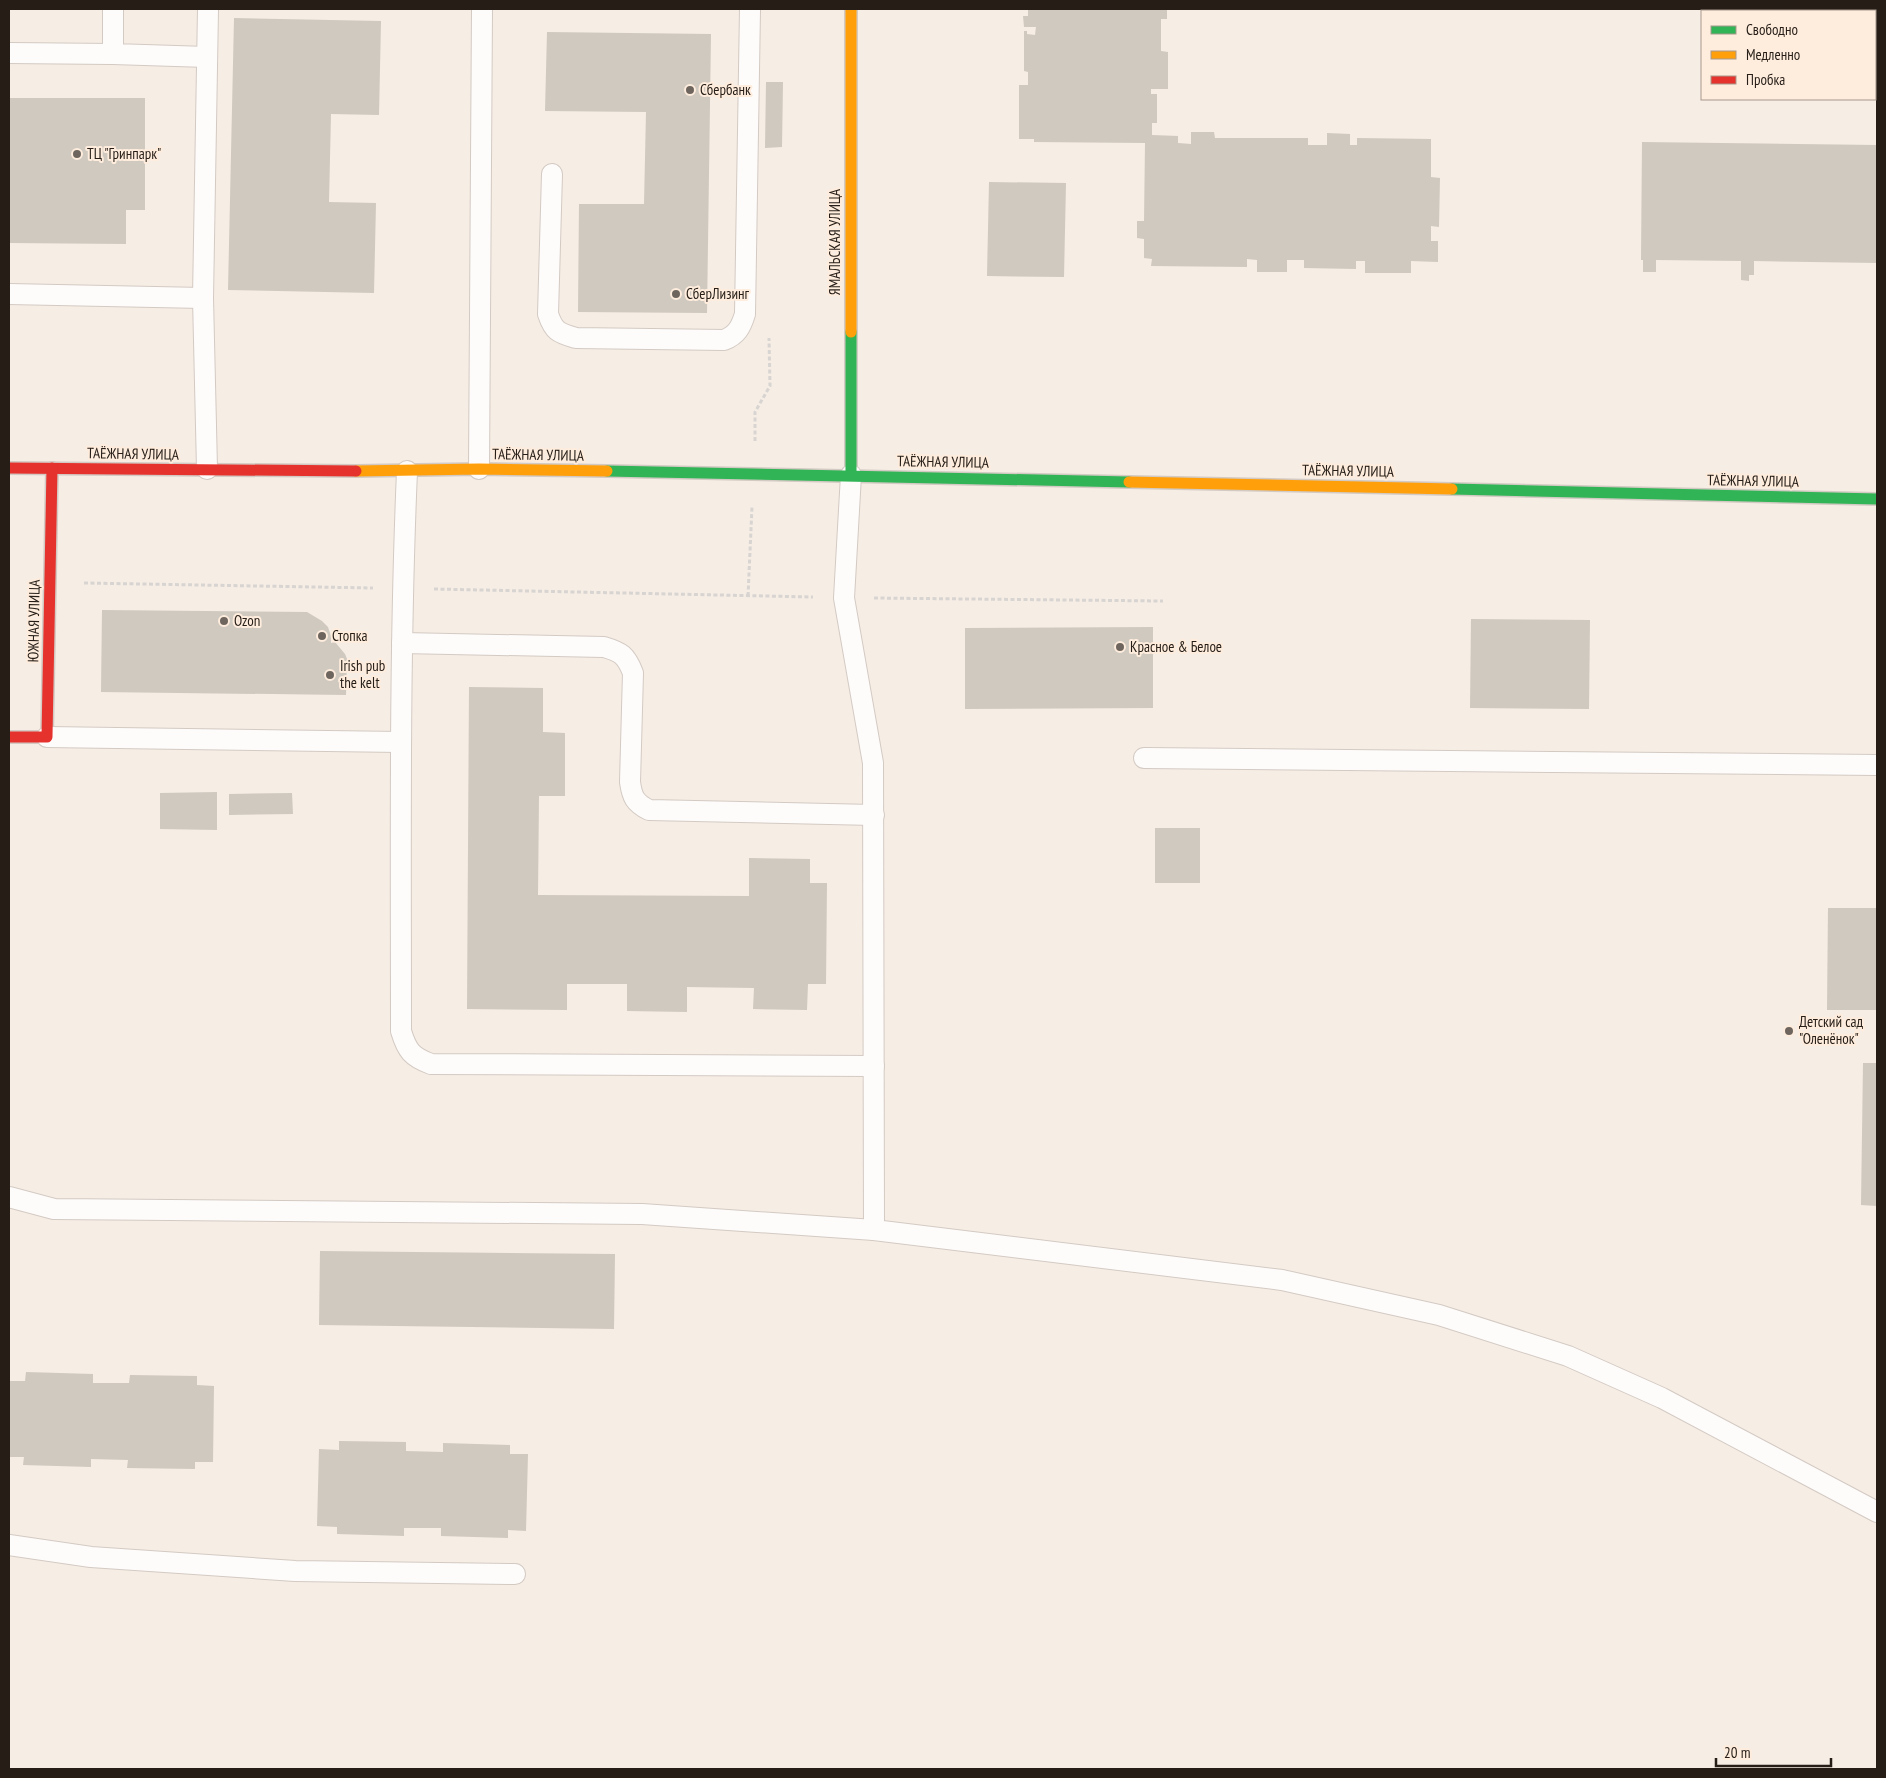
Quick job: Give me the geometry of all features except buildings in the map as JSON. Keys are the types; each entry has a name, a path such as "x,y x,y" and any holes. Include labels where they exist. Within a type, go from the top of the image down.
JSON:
{"street":[{"name":"ЯМАЛЬСКАЯ УЛИЦА","path":"851,9 851,475"},
{"name":"ТАЁЖНАЯ УЛИЦА","path":"9,468 407,471 479,469 851,475 1877,499"},
{"name":"ЮЖНАЯ УЛИЦА","path":"47,737 52,468"},
{"path":"9,737 47,737"}],"lane":[{"path":"112,54 113,9"},
{"path":"207,470 203,298 208,9"},
{"path":"479,469 482,9"},
{"path":"552,174 548,314 552,326 561,334 576,338 724,340 733,336 741,327 745,314 750,9"},
{"path":"9,53 207,57"},
{"path":"9,294 203,298"},
{"path":"407,471 402,588 401,742 401,1031 406,1046 417,1059 431,1064 874,1066"},
{"path":"851,475 844,598 873,763 874,1230"},
{"path":"402,643 604,647 617,651 628,659 632,673 631,794 638,804 649,810 874,814"},
{"path":"47,737 401,742"},
{"path":"1144,758 1877,765"},
{"path":"9,1197 54,1209 642,1214 874,1230 1282,1280 1438,1315 1568,1356 1662,1398 1877,1512"},
{"path":"9,1545 90,1557 295,1571 515,1574"}],"path":[{"path":"49,583 402,588 844,598 1162,601"}],"traffic: fast":[{"path":"851,332 851,475"},
{"path":"607,471 1129,482"},
{"path":"1452,489 1877,499"}],"traffic: slow":[{"path":"851,9 851,332"},
{"path":"356,471 479,469 607,471"},
{"path":"1129,482 1452,489"}],"traffic: jam":[{"path":"9,468 356,471"},
{"path":"9,737 47,737 52,468"}],"place":[{"name":"Сбербанк","path":"690,90"},
{"name":"ТЦ \"Гринпарк\"","path":"77,154"},
{"name":"СберЛизинг","path":"676,294"},
{"name":"Ozon","path":"224,621"},
{"name":"Стопка","path":"322,636"},
{"name":"Красное & Белое","path":"1120,647"},
{"name":"Irish pub the kelt","path":"330,675"},
{"name":"Детский сад \"Оленёнок\"","path":"1789,1031"}]}
